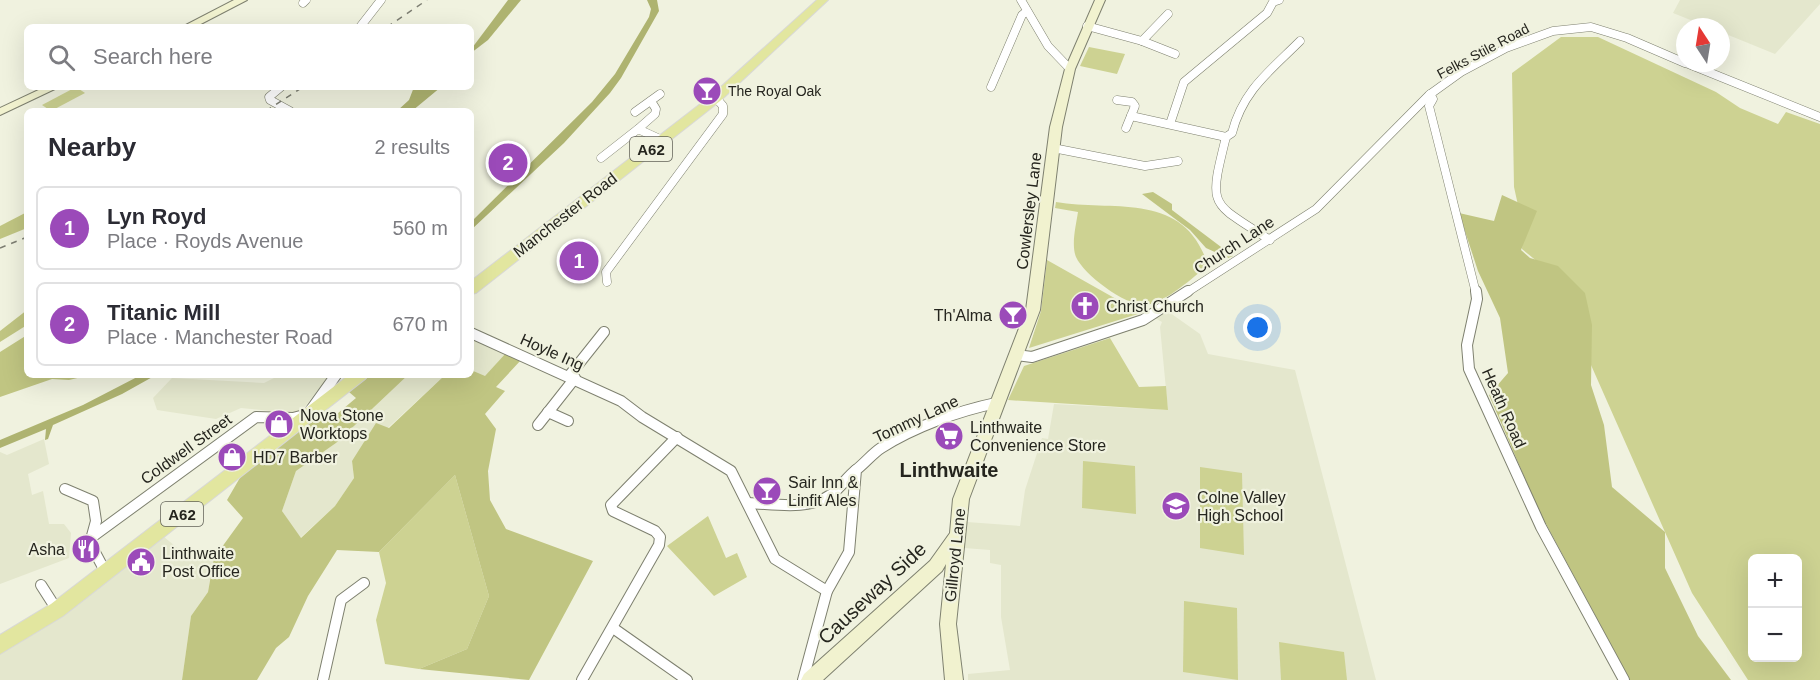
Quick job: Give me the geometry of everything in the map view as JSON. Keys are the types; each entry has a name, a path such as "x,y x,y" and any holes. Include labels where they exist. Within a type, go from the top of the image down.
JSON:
{"main road":[{"name":"Manchester Road","path":"474,287 716,98 823,0"},
{"name":"A62","path":"0,645 57,610 356,378"}],"street":[{"path":"194,24 242,0"},
{"path":"362,24 381,0"},
{"path":"1021,0 1042,39 1061,63 1070,69"},
{"name":"Cowlersley Lane","path":"996,402 1033,310 1053,148 1070,69 1100,0"},
{"path":"1170,124 1184,82 1267,14 1274,0"},
{"path":"991,87 1022,15 1027,11"},
{"path":"1142,40 1168,14"},
{"path":"1087,26 1142,40 1175,54"},
{"name":"Felks Stile Road","path":"1430,94 1455,76 1528,38 1569,26 1590,27 1616,34 1676,59"},
{"path":"1270,240 1216,200 1215,187 1226,137 1232,133 1238,110 1251,90 1300,41"},
{"name":"Felks Stile Road","path":"1708,72 1820,117"},
{"path":"0,112 48,90"},
{"path":"277,90 269,97 270,100 285,108"},
{"path":"635,112 660,94"},
{"name":"Church Lane","path":"1016,355 1032,357 1143,320 1270,240 1317,209 1337,192 1430,94"},
{"name":"Heath Road","path":"1430,94 1433,99 1429,106 1476,285 1477,299 1467,345 1469,369 1541,527 1624,680"},
{"path":"607,282 606,272 723,114 723,106 716,98"},
{"path":"1117,100 1132,102 1135,106 1126,128"},
{"path":"601,158 655,114 656,109 651,101"},
{"path":"1131,116 1226,137"},
{"path":"638,129 662,140"},
{"path":"1053,148 1144,166 1178,161"},
{"path":"538,425 604,332"},
{"name":"Hoyle Ing","path":"474,334 621,401 642,417 731,471 775,560 827,591"},
{"path":"308,414 334,378"},
{"name":"Tommy Lane","path":"748,503 799,506 820,501 833,493 848,475 856,471 880,449 951,417 996,402"},
{"name":"Gillroyd Lane","path":"954,680 948,624 957,534 966,482 996,402"},
{"path":"548,412 568,421"},
{"name":"Coldwell Street","path":"92,537 256,417 293,418 308,414"},
{"path":"582,680 659,545 660,537 613,511 611,505 677,437"},
{"path":"802,680 827,591 849,552 856,471"},
{"path":"65,489 93,501 96,521 90,543 106,573"},
{"name":"Causeway Side","path":"810,680 936,566 957,534"},
{"path":"323,680 341,600 364,584"},
{"path":"41,585 57,610"},
{"path":"613,628 687,680"}],"shaded area":[{"path":"508,0 521,0 488,40 474,51 474,45"},
{"path":"647,0 657,0 659,11 610,93 564,143 474,227 474,219 592,102 615,74 649,17 651,9"},
{"path":"1680,0 1820,0 1820,4 1775,54 1730,36 1730,18 1686,18 1673,13"},
{"path":"1561,37 1598,37 1716,92 1740,108 1778,124 1786,112 1820,124 1820,680 1748,680 1692,593 1591,365 1567,286 1522,249 1523,228 1514,187 1512,73"},
{"path":"1089,47 1125,54 1117,74 1080,66"},
{"path":"70,90 80,90 85,93 57,108 46,108 42,105"},
{"path":"413,90 437,90 416,108 400,108 409,100"},
{"path":"1153,192 1172,204 1172,210 1233,256 1228,258 1206,248 1190,230 1142,194"},
{"path":"1502,195 1537,211 1521,250 1530,258 1558,266 1585,293 1592,325 1591,385 1604,425 1612,487 1665,532 1665,568 1698,636 1731,680 1630,680 1539,511 1489,395 1508,373 1500,318 1478,271 1459,213 1494,221"},
{"path":"1056,202 1145,209 1165,215 1182,225 1197,241 1208,265 1162,300 1146,305 1128,301 1097,281 1081,264 1076,257 1074,247 1078,212 1055,208"},
{"path":"24,214 24,229 0,239 0,226"},
{"path":"1047,260 1141,313 1029,348 1041,311"},
{"name":"Colne Valley High School","path":"1166,310 1200,334 1208,354 1295,370 1376,680 968,680 968,674 1010,670 1001,617 1001,565 990,563 990,550 964,548 967,522 1020,526 1025,490 1042,438 1048,439 1054,404 1168,410 1160,327 1162,322 1153,317"},
{"path":"24,312 24,327 0,342 0,331"},
{"path":"24,337 24,378 77,378 52,379 0,397 0,352"},
{"path":"1110,338 1139,387 1166,386 1168,410 1008,400 1024,366"},
{"path":"474,339 506,353 485,377 474,372"},
{"path":"506,353 521,360 496,387 505,391 485,414 496,429 488,471 490,500 506,529 593,561 529,680 419,669 467,649 489,596 455,475 379,552 337,550 308,596 289,637 276,648 257,680 182,680 191,616 208,592 214,558 243,518 227,500 241,476 310,422 331,419 356,398 349,392 367,378 405,378 336,443 296,471 282,511 301,538 335,506 354,478 352,461 376,423 389,428 442,378 474,378 474,371 485,376"},
{"path":"135,378 151,378 122,394 53,425 48,439 45,440 46,429 0,448 0,440 83,405"},
{"path":"172,378 264,383 274,378 328,378 299,414 241,408 216,419 157,410 153,398"},
{"path":"405,378 442,378 352,461 354,478 335,506 300,538 282,511 296,471 336,443"},
{"path":"44,439 49,464 28,474 32,495 43,491 49,524 64,524 71,533 69,558 0,584 0,452 7,455"},
{"path":"1083,461 1135,466 1136,514 1082,508"},
{"path":"1200,467 1242,473 1244,555 1200,548"},
{"path":"455,475 489,596 467,649 419,669 385,664 376,620 386,583 379,552"},
{"path":"708,516 726,558 737,553 747,577 714,596 667,546"},
{"path":"164,537 192,560 214,558 208,592 191,616 182,680 0,680 0,653 71,609"},
{"path":"1184,601 1237,608 1238,680 1183,672"},
{"path":"1279,642 1344,652 1347,680 1281,680"}],"railway":[{"path":"391,24 427,0"},
{"path":"271,108 298,90"},
{"path":"0,248 24,238"}],"place":[{"name":"The Royal Oak","path":"707,91"},
{"name":"Titanic Mill","path":"508,163"},
{"name":"Lyn Royd","path":"579,261"},
{"name":"Christ Church","path":"1085,306"},
{"name":"Th'Alma","path":"1013,315"},
{"name":"Nova Stone Worktops","path":"279,424"},
{"name":"Linthwaite Convenience Store","path":"949,436"},
{"name":"HD7 Barber","path":"232,457"},
{"name":"Sair Inn & Linfit Ales","path":"767,491"},
{"name":"Colne Valley High School","path":"1176,506"},
{"name":"Asha","path":"86,549"},
{"name":"Linthwaite Post Office","path":"141,562"}],"district":[{"name":"Linthwaite","path":"949,470"}]}
